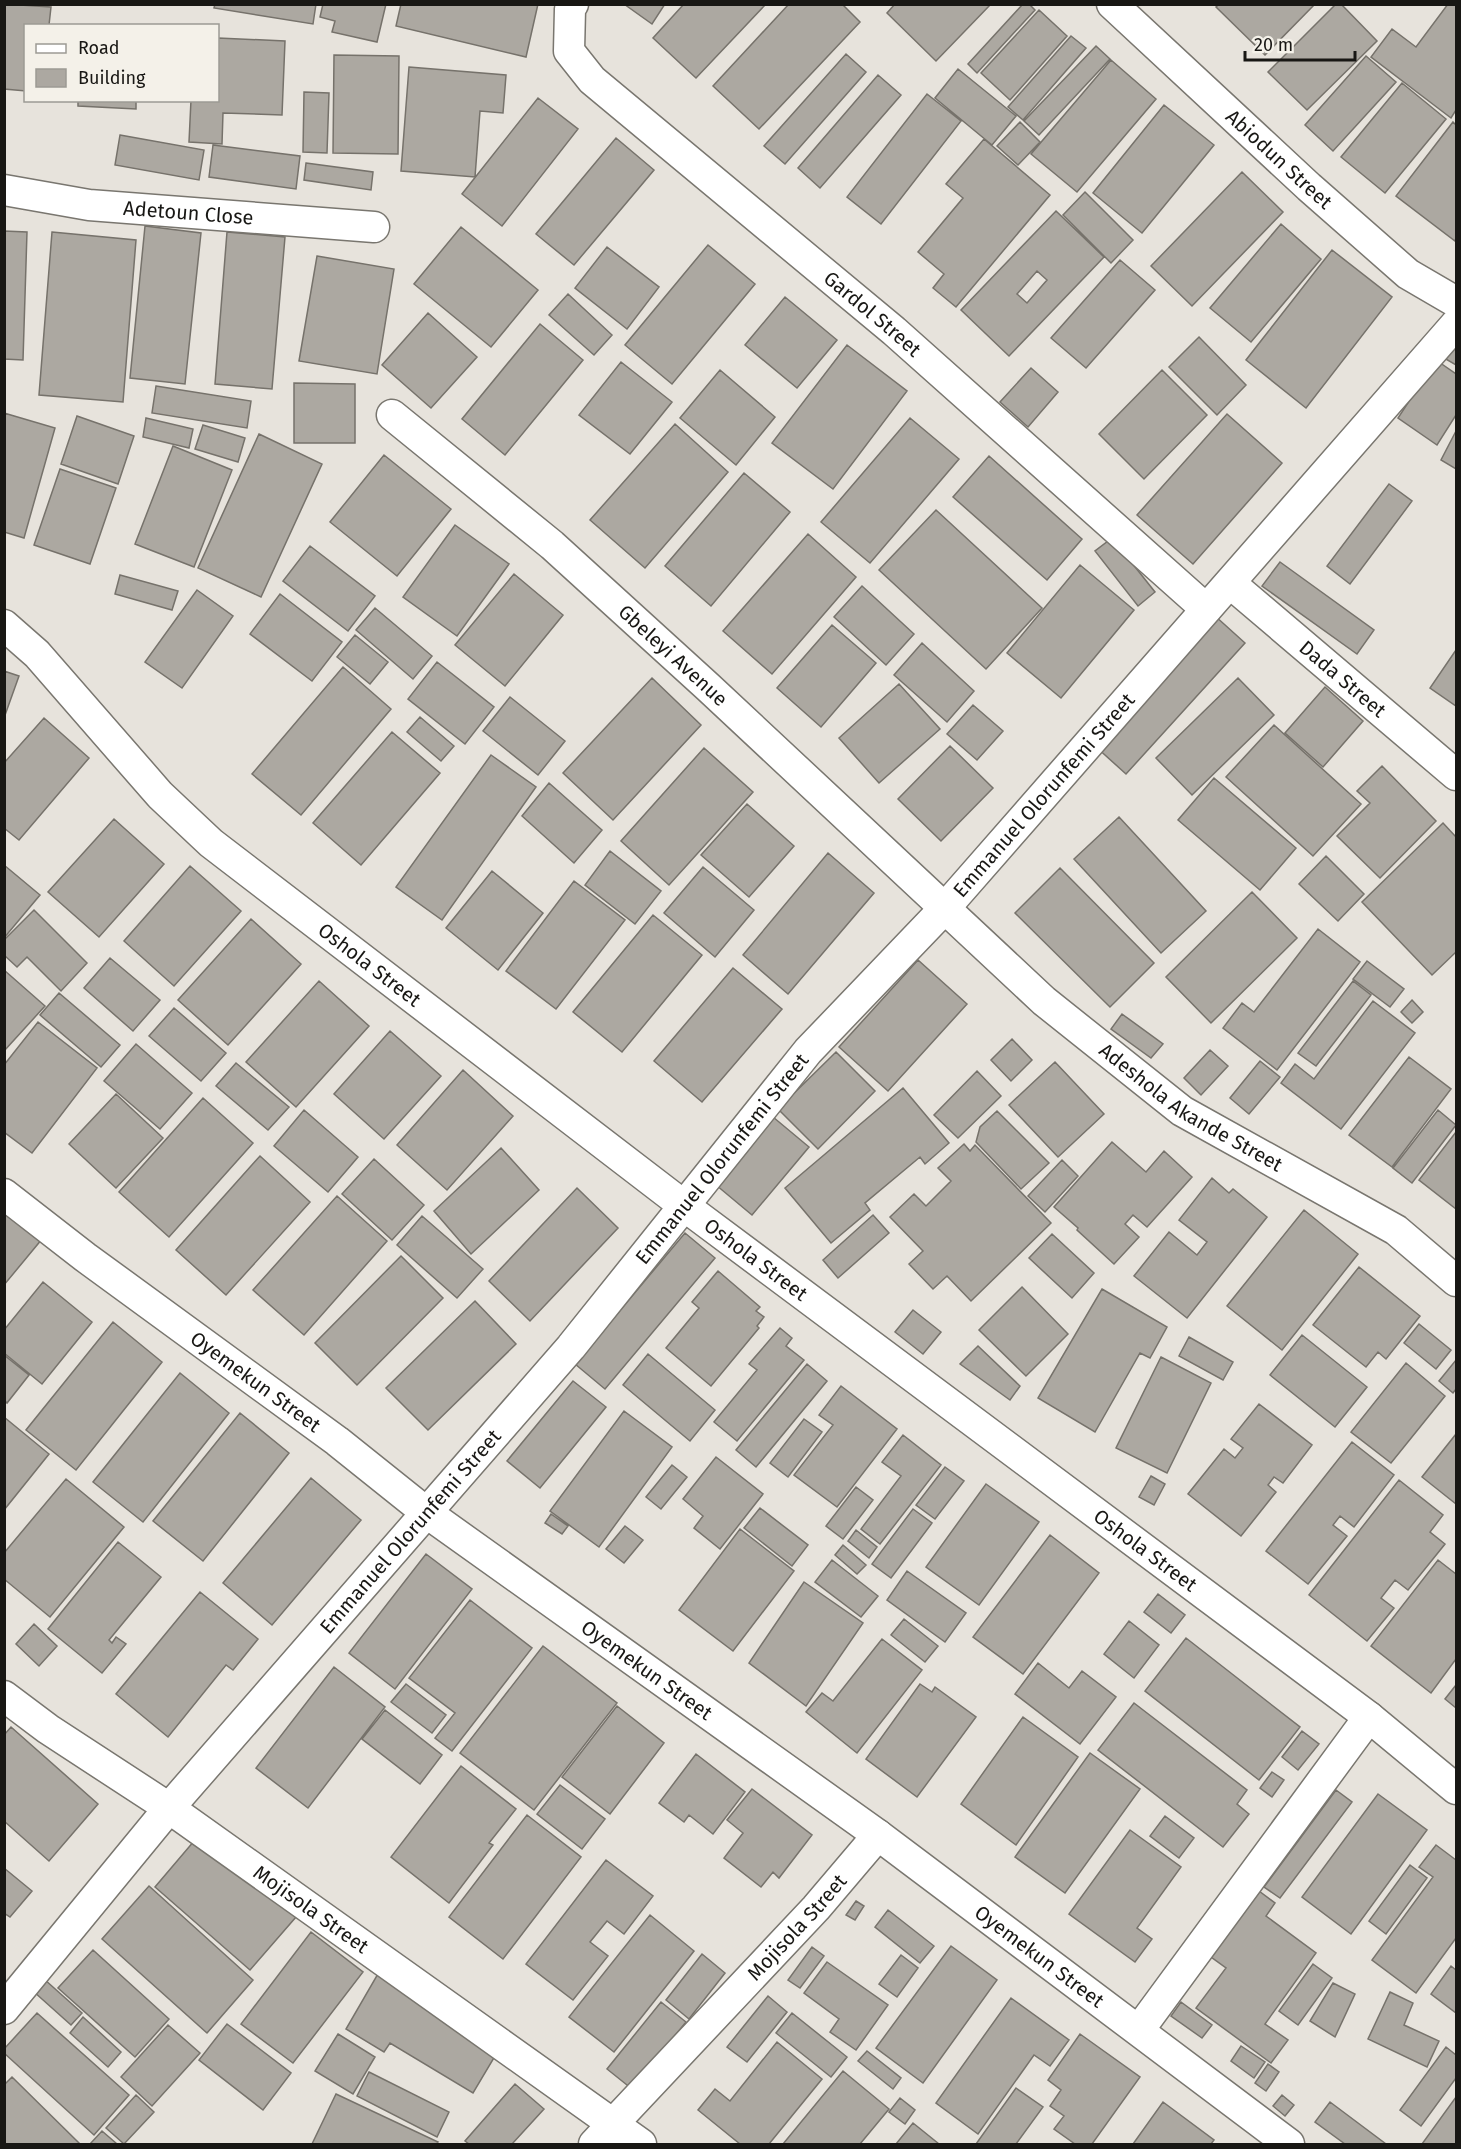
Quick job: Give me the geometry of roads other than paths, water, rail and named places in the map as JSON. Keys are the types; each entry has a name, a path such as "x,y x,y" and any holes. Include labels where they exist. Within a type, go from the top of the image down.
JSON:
{"street":[{"name":"Abiodun Street","path":"1112,4 1309,187 1408,274 1456,302"},
{"name":"Gardol Street","path":"572,7 569,51 592,80 894,331 1206,609"},
{"name":"Adetoun Close","path":"4,190 89,205 374,227"},
{"name":"Emmanuel Olorunfemi Street","path":"4,2008 169,1808 572,1347 808,1051 944,909 1456,324"},
{"name":"Gbeleyi Avenue","path":"392,415 552,544 717,695 944,909"},
{"name":"Dada Street","path":"1230,583 1456,775"},
{"name":"Oshola Street","path":"4,625 37,654 160,795 211,843 683,1205 1369,1717 1456,1789"},
{"name":"Adeshola Akande Street","path":"944,909 1044,1001 1182,1111 1396,1230 1456,1281"},
{"name":"Oyemekun Street","path":"4,1194 85,1257 337,1441 428,1513 878,1835 1289,2145"},
{"name":"Mojisola Street","path":"4,1696 48,1729 169,1808 605,2135 641,2145"},
{"path":"1139,2031 1369,1717"},
{"name":"Mojisola Street","path":"605,2135 816,1908 878,1835"}]}
